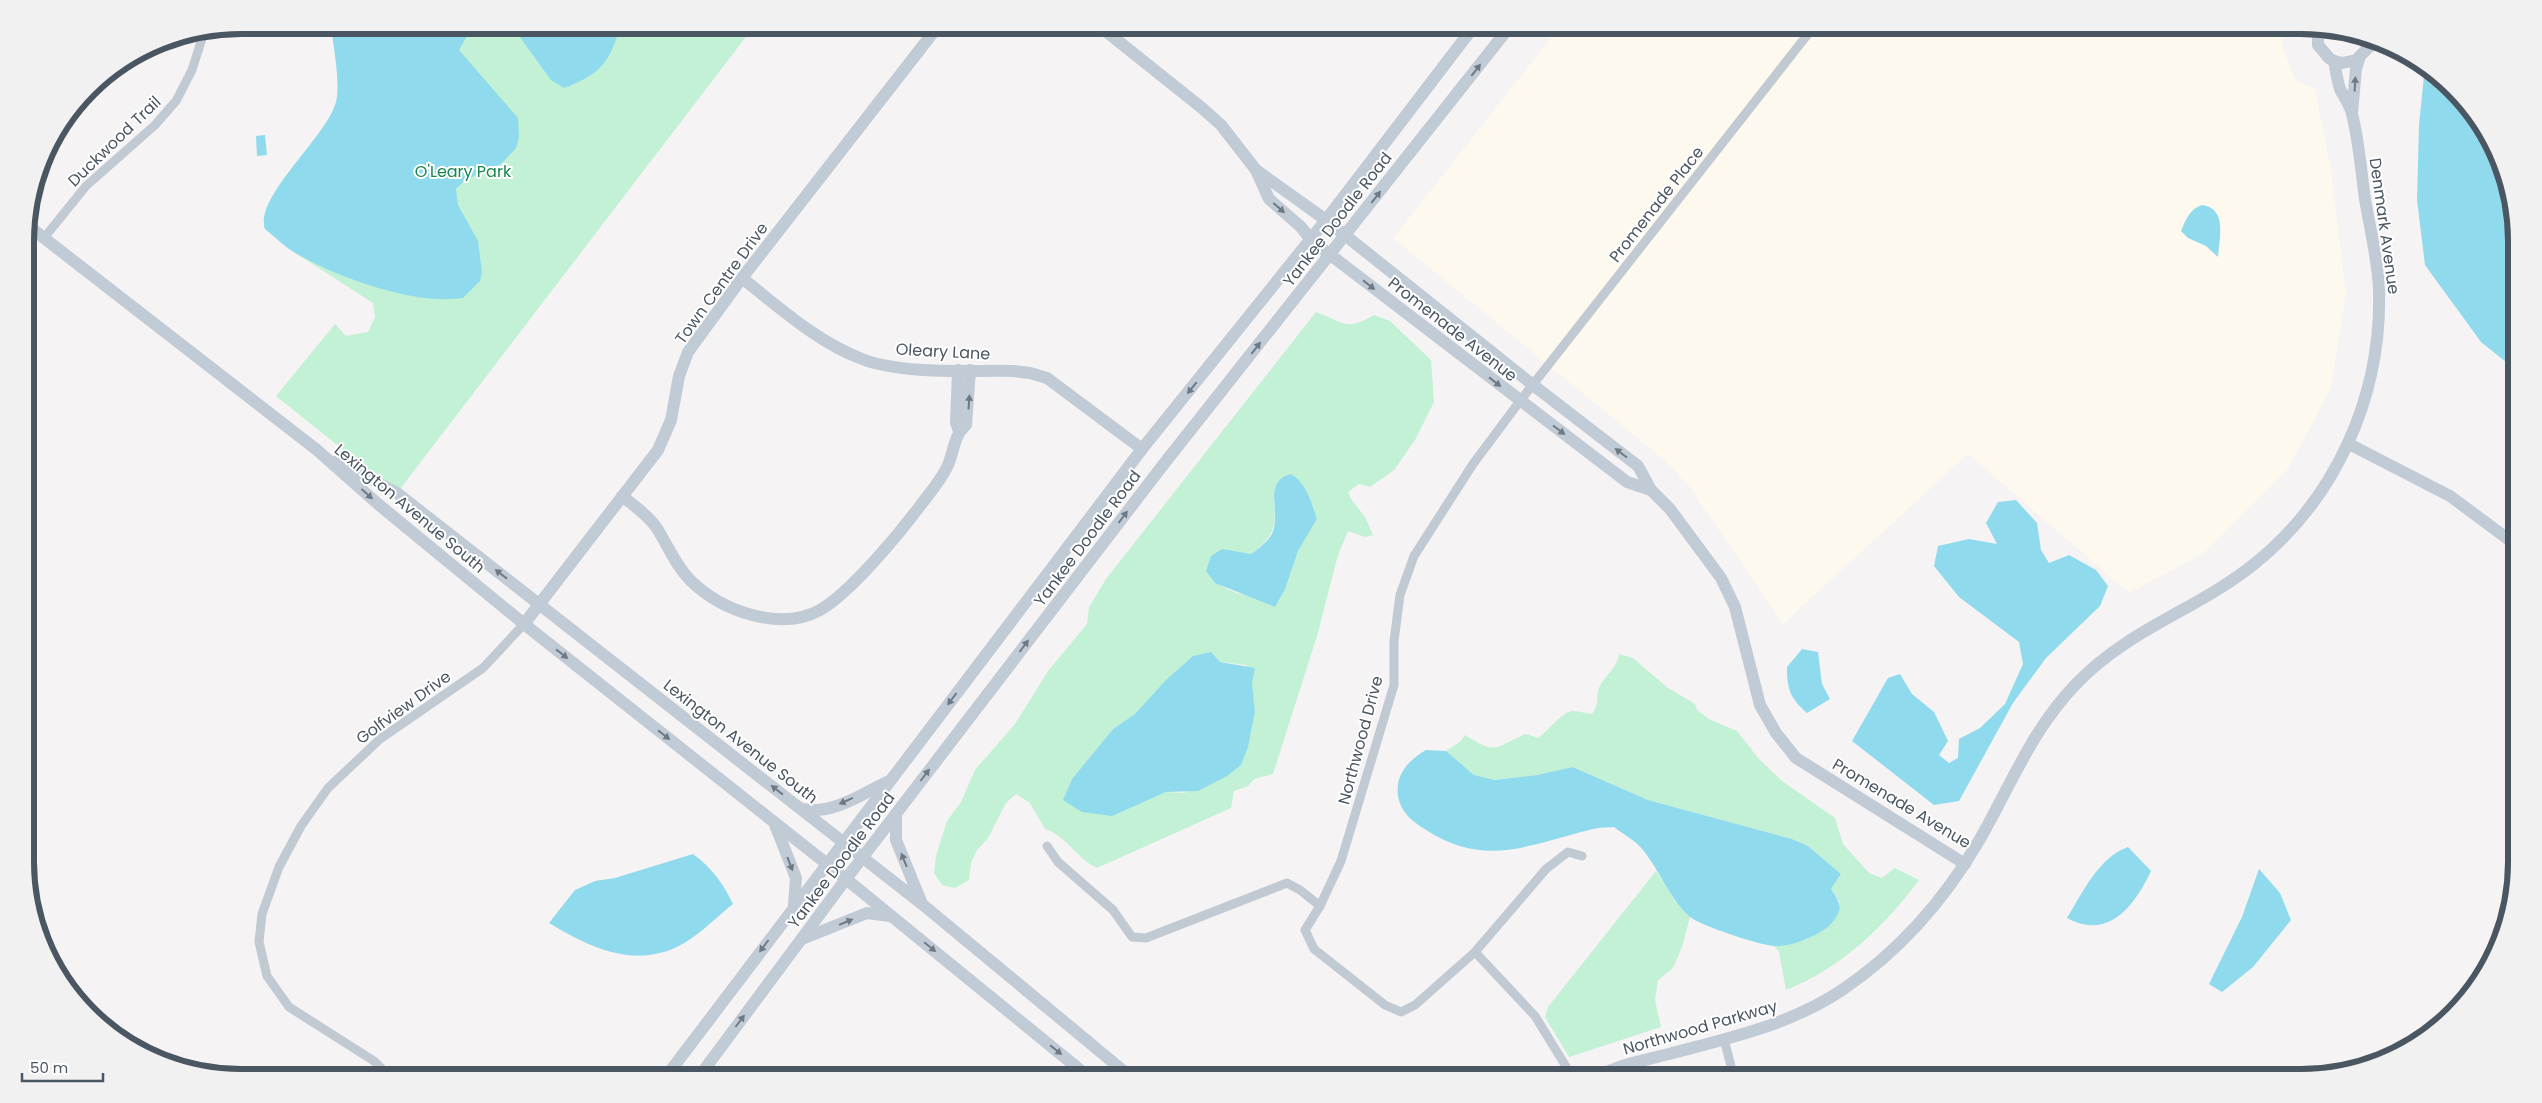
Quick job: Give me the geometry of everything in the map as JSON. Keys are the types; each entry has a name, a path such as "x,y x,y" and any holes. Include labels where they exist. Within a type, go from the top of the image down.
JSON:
{"street":[{"name":"Town Centre Drive","path":"524,624 658,450 671,420 679,376 688,352 742,278 932,34"},
{"name":"Promenade Avenue","path":"1109,34 1202,108 1221,126 1256,170 1269,199 1301,227 1311,240 1628,482 1651,490"},
{"name":"Yankee Doodle Road","path":"672,1069 1142,449 1311,240 1468,34"},
{"name":"Yankee Doodle Road","path":"705,1069 846,879 1163,465 1504,34"},
{"name":"Promenade Place","path":"1520,401 1808,34"},
{"path":"2318,34 2318,45 2328,58 2342,63 2356,60 2360,56"},
{"name":"Duckwood Trail","path":"44,238 86,186 155,125 176,101 192,70 202,38"},
{"name":"Denmark Avenue","path":"2349,444 2366,399 2379,329 2379,285 2352,112 2356,69 2360,56 2370,46"},
{"name":"Denmark Avenue","path":"2334,61 2339,86 2352,112"},
{"name":"Promenade Avenue","path":"1256,170 1326,220 1638,466 1651,490 1670,509 1702,551 1729,592 1737,615 1760,705 1785,746 1796,758 1965,864 2030,743 2076,684 2114,650 2158,622 2230,582 2280,541 2304,515 2323,488 2349,444"},
{"name":"Lexington Avenue South","path":"34,230 317,450 378,504 524,624 846,879 1079,1069"},
{"name":"Oleary Lane","path":"742,278 819,338 863,360 911,369 1014,371 1047,378 1142,449"},
{"path":"622,496 655,525 677,566 692,582 718,600 752,617 788,618 819,610 847,590 924,499 947,467 959,430 966,425 964,370"},
{"name":"Northwood Drive","path":"1475,952 1415,1005 1401,1012 1385,1005 1314,950 1306,930 1320,906 1341,861 1394,685 1396,624 1400,595 1414,556 1473,464 1520,401"},
{"path":"2349,444 2450,496 2508,539"},
{"name":"Lexington Avenue South","path":"317,450 397,493 863,857 1121,1069"},
{"name":"Golfview Drive","path":"382,1069 374,1061 289,1007 267,976 259,942 262,914 279,867 301,826 328,788 380,739 483,668 524,624"},
{"path":"801,809 816,812 828,809 890,781"},
{"path":"896,814 896,840 922,904"},
{"path":"774,822 796,878 794,907"},
{"path":"1047,846 1058,862 1114,910 1132,937 1146,938 1287,883 1300,890 1320,906"},
{"path":"1567,1069 1535,1016 1475,952 1546,870 1568,852 1582,856"},
{"name":"Northwood Parkway","path":"1621,1069 1757,1030 1795,1015 1831,996 1887,957 1926,918 1965,864"},
{"path":"801,940 867,913 892,916"},
{"path":"1724,1039 1732,1069"}],"shaded area":[{"path":"1554,34 2282,34 2283,49 2296,80 2315,89 2331,169 2346,293 2331,388 2288,469 2204,553 2129,593 1968,454 1783,624 1689,486 1664,460 1393,238"}],"green space":[{"name":"O'Leary Park","path":"332,34 748,34 397,493 276,396 335,324 346,336 368,332 375,317 373,303 297,254 265,229 265,216 270,201 280,184 330,116 336,102 337,75"},
{"path":"1316,312 1345,324 1357,323 1374,315 1390,321 1431,360 1434,402 1415,440 1394,470 1370,487 1359,484 1348,492 1365,517 1373,535 1365,537 1348,531 1338,555 1317,636 1273,774 1254,779 1248,786 1234,791 1231,808 1097,868 1083,859 1053,832 1045,829 1030,803 1016,794 1006,803 988,838 977,850 971,863 969,880 955,888 942,885 934,873 936,856 947,821 961,802 975,770 1015,724 1048,671 1087,624 1089,607 1106,579","holes":["1274,500 1317,519 1298,551 1279,600 1258,598 1229,590 1213,579 1206,571 1237,552 1251,554 1269,537 1275,518","1211,652 1220,662 1246,665 1250,679 1253,691 1254,715 1250,739 1241,765 1184,793 1166,792 1140,803 1072,779 1113,729 1135,714 1203,654"]},
{"path":"1619,654 1633,658 1668,688 1695,704 1697,710 1709,719 1737,731 1759,759 1782,781 1835,818 1843,844 1869,873 1882,878 1895,868 1919,880 1876,930 1843,958 1806,981 1786,990 1779,952 1774,946 1807,939 1840,902 1831,889 1841,874 1808,846 1792,839 1648,800 1574,767 1537,775 1495,780 1474,775 1446,751 1461,741 1465,735 1484,746 1496,747 1526,734 1538,738 1568,712 1592,714 1597,702 1599,688 1613,669"},
{"path":"1656,871 1675,901 1690,917 1682,947 1673,968 1658,980 1655,1000 1661,1027 1569,1057 1545,1017 1548,1007"}],"water":[{"path":"332,34 467,34 459,50 518,118 519,137 516,148 501,164 465,180 456,189 458,205 478,241 482,272 480,281 463,298 423,298 401,294 357,281 295,253 265,229 265,216 270,201 280,184 330,116 336,102 337,75"},
{"path":"518,34 618,34 602,66 587,78 564,88 551,80"},
{"path":"2424,75 2438,85 2457,104 2481,137 2497,174 2504,200 2508,227 2508,364 2481,342 2425,265 2417,200 2419,125"},
{"path":"265,135 267,155 257,156 256,136"},
{"path":"2202,205 2216,212 2219,218 2218,257 2206,246 2188,238 2181,231 2191,212"},
{"path":"1291,474 1305,488 1317,519 1298,551 1285,589 1275,607 1215,583 1206,571 1211,556 1222,549 1251,554 1268,539 1274,528 1275,489 1283,478"},
{"path":"2016,500 2037,523 2041,550 2049,563 2069,555 2096,570 2108,586 2100,606 2046,658 2013,703 1959,801 1934,805 1852,741 1888,678 1900,674 1912,694 1934,712 1948,741 1939,755 1949,763 1958,758 1959,739 1980,728 2005,704 2023,664 2019,642 1959,597 1934,566 1938,546 1969,539 1997,544 1986,523 1998,502"},
{"path":"1802,649 1818,652 1822,684 1830,699 1807,713 1793,698 1787,675 1787,667"},
{"path":"1211,652 1220,662 1255,668 1252,683 1255,712 1248,747 1241,765 1227,776 1198,791 1166,792 1112,816 1082,812 1063,800 1072,779 1113,729 1135,714 1165,681 1193,656"},
{"path":"1426,750 1446,751 1474,775 1495,780 1537,775 1573,767 1648,800 1792,839 1808,846 1841,874 1831,889 1839,903 1839,911 1830,925 1811,937 1788,945 1767,945 1716,929 1689,916 1670,893 1643,850 1614,827 1598,828 1532,845 1491,851 1470,849 1449,842 1412,820 1404,812 1399,802 1399,781 1404,768"},
{"path":"2128,847 2151,871 2145,884 2128,907 2119,916 2108,922 2096,925 2082,924 2067,918 2100,867 2108,859"},
{"path":"693,854 716,876 733,904 692,938 674,949 649,955 619,954 590,945 549,923 575,890 595,881 615,878"},
{"path":"2259,869 2280,893 2291,920 2253,967 2222,992 2209,984 2242,917"}]}
